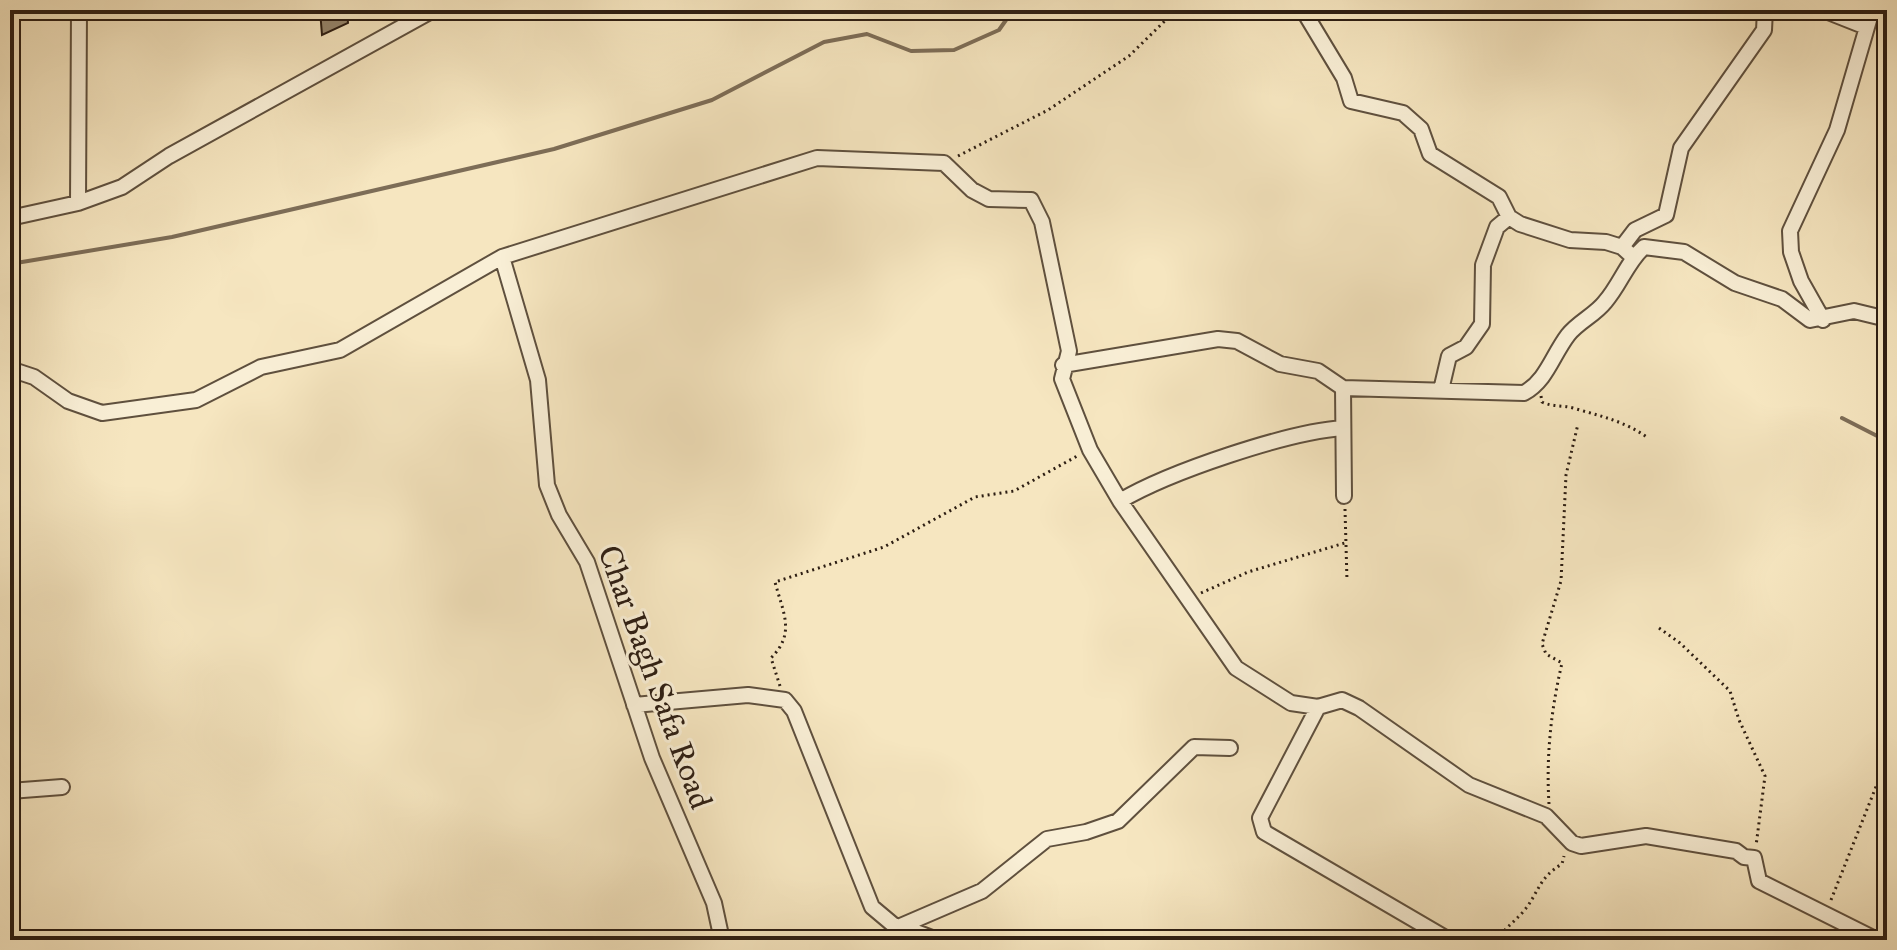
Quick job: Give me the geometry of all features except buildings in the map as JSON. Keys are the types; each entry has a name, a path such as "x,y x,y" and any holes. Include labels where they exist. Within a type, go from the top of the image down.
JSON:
{"street":[{"path":"78,203 79,10"},
{"path":"10,218 78,203 122,187 169,156 418,14 433,10"},
{"path":"1303,10 1344,78 1351,101 1403,113 1421,129 1430,154 1499,197 1509,217 1570,240 1606,242 1627,252 1644,247 1684,252 1735,283 1782,299 1810,320 1823,320 1854,311 1887,319"},
{"path":"1063,365 1218,339 1237,341 1280,364 1318,371 1343,388 1524,393 1538,385 1569,333 1603,306 1620,284 1635,230 1666,215 1681,148 1764,30 1765,10"},
{"path":"1823,10 1866,27"},
{"path":"1823,320 1801,281 1791,252 1790,231 1837,130 1872,10"},
{"path":"10,369 34,377 68,401 102,413 196,400 261,367 340,350 502,257 817,158 944,163 972,190 989,199 1031,200 1042,222 1069,351 1063,365 1062,379 1090,450 1120,501 1236,668 1278,698 1318,707 1342,700 1359,708 1469,785 1546,816 1572,843 1581,846 1646,836 1754,858 1759,881 1877,940"},
{"path":"1441,390 1449,356 1466,347 1482,324 1483,265 1497,227 1509,217"},
{"name":"Char Bagh Safa Road","path":"502,257 538,380 547,485 559,515 587,562 652,758 714,903 722,940"},
{"path":"1343,388 1344,496"},
{"path":"1120,501 1198,467 1318,430 1343,428"},
{"path":"634,705 748,695 785,700 794,711 872,907 901,934"},
{"path":"1318,707 1260,818 1264,832 1449,940"},
{"path":"901,934 982,891 1047,839 1086,832 1118,821 1194,747 1230,748"},
{"path":"10,791 62,787"},
{"path":"901,934 916,932 937,940"}],"path":[{"path":"944,163 1048,110 1129,56 1176,10"},
{"path":"1538,385 1542,402 1550,406 1570,407 1627,422 1648,438"},
{"path":"1546,816 1551,814 1547,769 1553,704 1562,663 1546,654 1542,644 1561,581 1566,475 1578,424"},
{"path":"785,700 771,658 784,644 787,630 775,582 884,547 975,497 1014,491 1090,450"},
{"path":"1344,496 1347,581"},
{"path":"1189,601 1208,587 1248,572 1348,542"},
{"path":"1659,628 1680,643 1730,691 1739,720 1756,752 1765,776 1765,798 1754,858"},
{"path":"1826,915 1841,869 1887,759"},
{"path":"1497,940 1508,924 1523,912 1546,873 1562,864 1566,857 1557,847"}],"waterway":[{"path":"10,264 172,237 554,149 712,100 824,42 867,34 911,51 954,50 999,30 1013,10"},
{"path":"1842,418 1887,441"}]}
